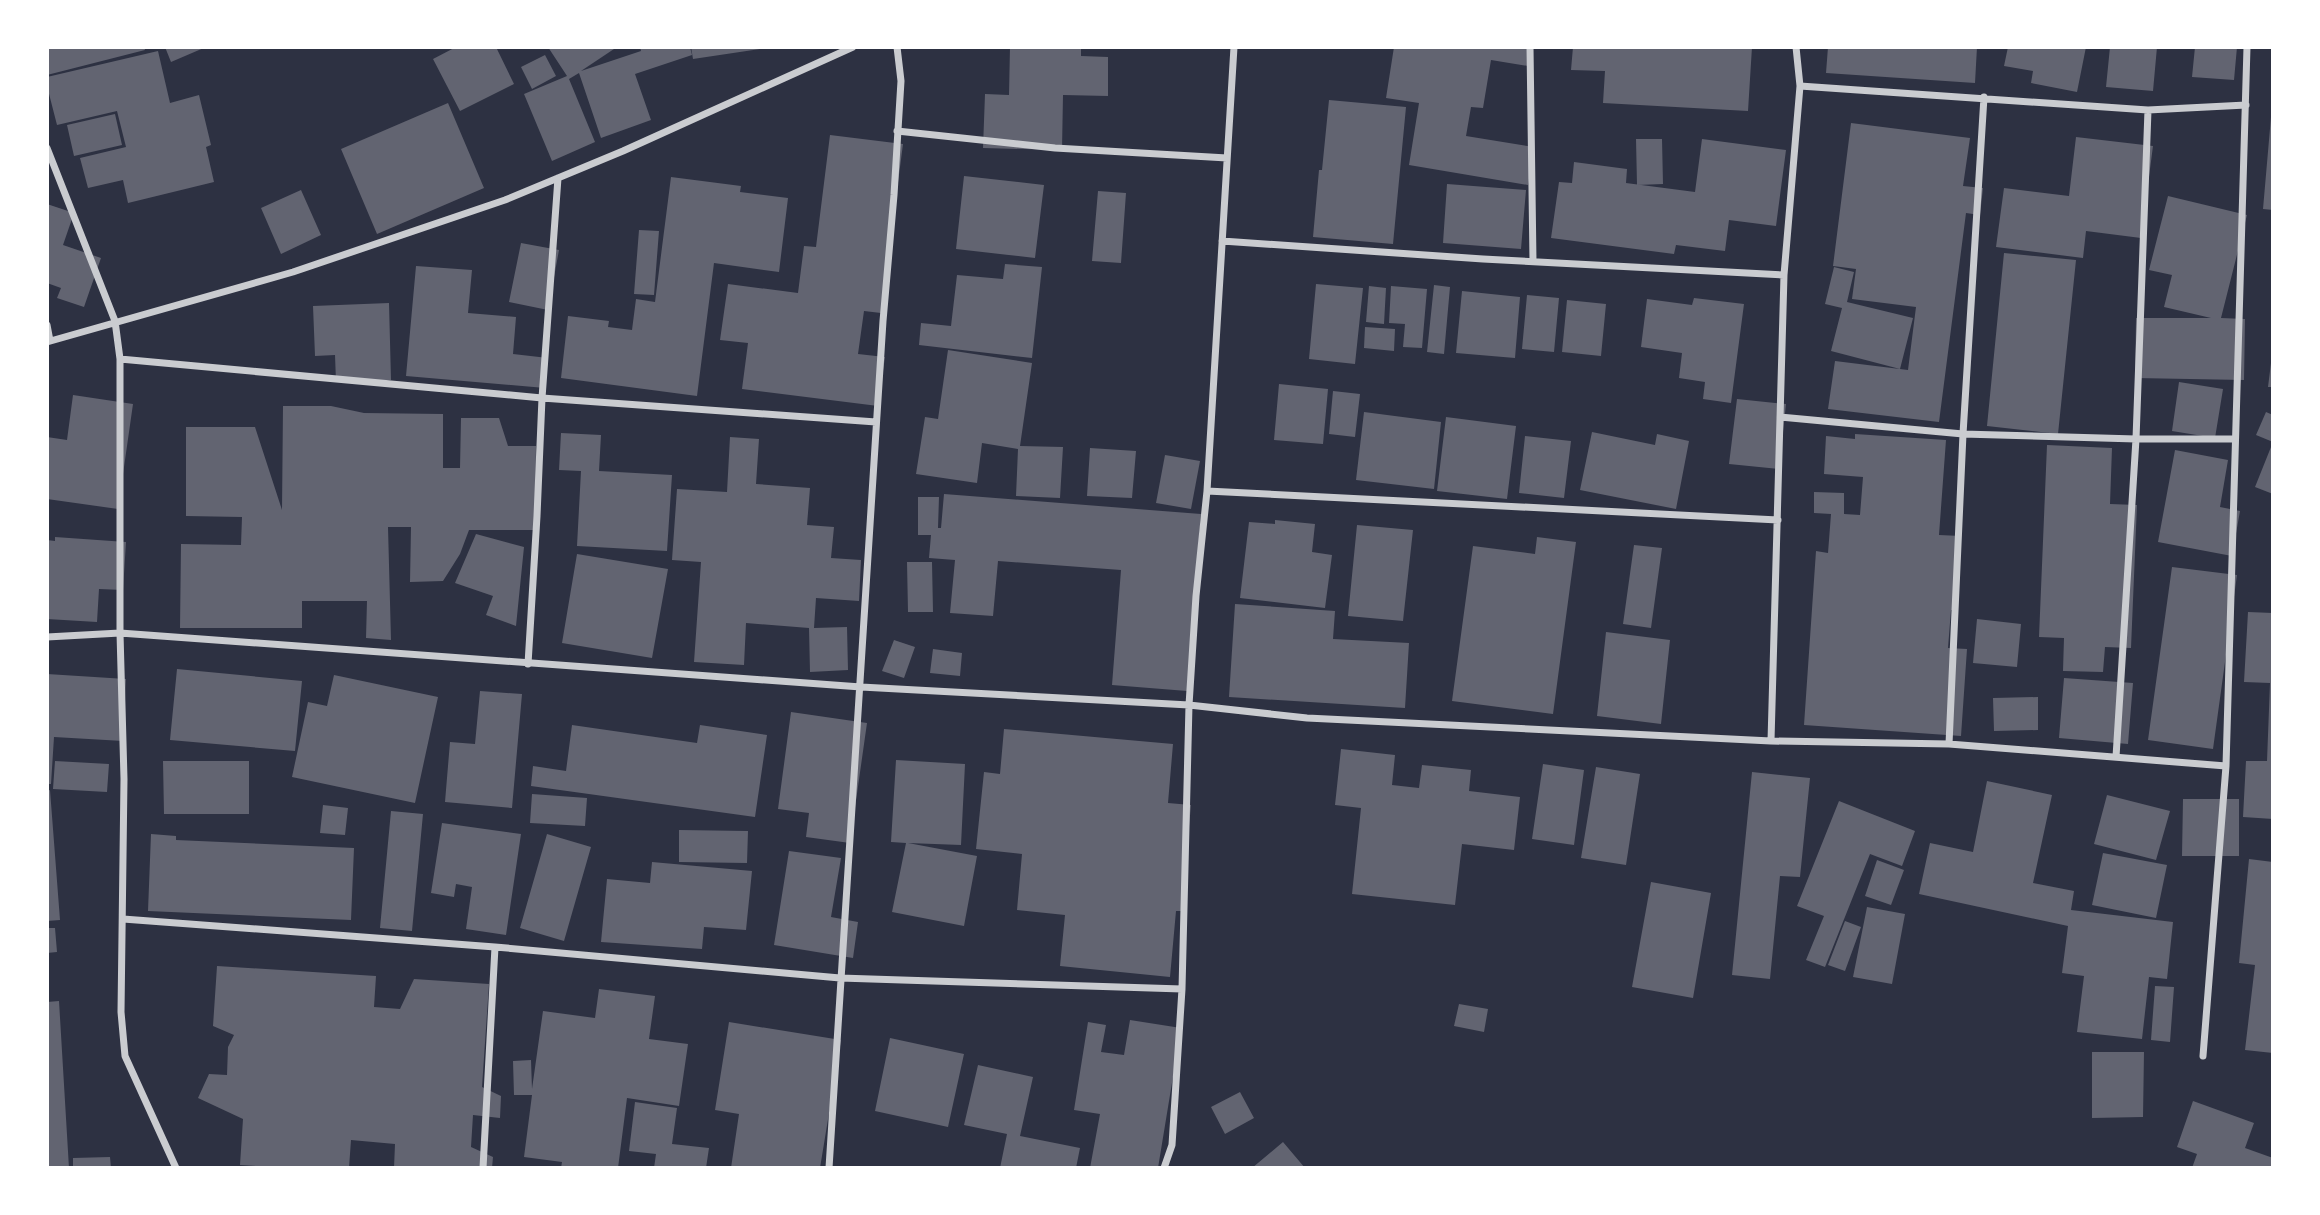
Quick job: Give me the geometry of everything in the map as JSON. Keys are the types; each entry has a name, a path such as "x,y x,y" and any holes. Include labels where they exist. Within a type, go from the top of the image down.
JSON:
{"street":[{"path":"47,325 49,341 293,272 505,200 623,151 853,47"},
{"path":"829,1168 876,422 901,81 897,47"},
{"path":"1164,1168 1172,1145 1182,989 1189,705 1196,596 1207,491 1234,47"},
{"path":"1530,47 1533,261"},
{"path":"1771,741 1784,275 1800,86 1796,47"},
{"path":"2203,1056 2226,766 2247,47"},
{"path":"1800,86 2148,110 2246,105"},
{"path":"1949,744 1984,97"},
{"path":"2116,757 2136,439 2148,110"},
{"path":"897,131 1055,148 1227,158"},
{"path":"47,148 115,321 120,359 120,633 124,779 121,1012 125,1056 176,1168"},
{"path":"528,664 542,398 558,178"},
{"path":"1222,242 1784,275"},
{"path":"120,359 542,398 876,422"},
{"path":"1780,417 1964,434 2235,439"},
{"path":"1207,491 1778,520"},
{"path":"47,636 120,633 861,687 1189,705 1307,718 1771,741 1949,744 2226,766"},
{"path":"123,919 495,947 840,978 1182,989"},
{"path":"483,1168 495,947"}],"building":[{"path":"47,47 144,47 145,50 47,75"},
{"path":"165,47 206,47 171,62"},
{"path":"456,47 496,47 514,84 460,111 433,59"},
{"path":"548,47 617,47 581,71 641,51 640,47 690,47 692,55 635,74 651,120 601,138 579,73 569,79 595,142 552,161 524,94 567,76"},
{"path":"691,47 760,47 760,49 693,59"},
{"path":"1010,47 1081,47 1081,56 1108,57 1108,96 1063,95 1062,150 983,148 985,94 1009,95"},
{"path":"1394,47 1531,47 1528,66 1491,60 1483,108 1471,107 1466,136 1534,147 1528,185 1409,165 1419,103 1386,98"},
{"path":"1573,47 1752,47 1748,111 1603,103 1605,71 1571,70"},
{"path":"1828,47 1977,47 1975,83 1826,73"},
{"path":"2008,47 2086,47 2077,92 2031,83 2033,71 2004,66"},
{"path":"2110,47 2157,47 2153,91 2106,87"},
{"path":"2195,47 2237,47 2234,80 2192,77"},
{"path":"158,51 170,103 199,95 211,145 206,147 214,182 128,203 123,180 88,188 80,158 126,147 117,111 57,125 47,77"},
{"path":"545,55 556,76 532,89 521,67"},
{"path":"1329,100 1406,107 1393,244 1313,237"},
{"path":"448,103 484,188 377,234 341,149"},
{"path":"115,114 122,145 74,156 67,125"},
{"path":"2273,117 2273,210 2263,209"},
{"path":"1851,123 1970,138 1963,186 1983,188 1980,215 1966,213 1939,422 1828,409 1835,361 1908,370 1916,307 1852,299 1856,269 1833,266"},
{"path":"830,135 903,144 881,313 864,311 858,354 885,357 878,406 742,389 748,343 720,340 728,284 798,293 804,246 816,247"},
{"path":"2076,137 2153,146 2141,238 2086,231 2083,258 1996,247 2004,188 2069,196"},
{"path":"1636,139 1662,139 1663,184 1637,185"},
{"path":"1702,139 1786,150 1776,226 1729,220 1725,251 1676,245 1674,254 1551,238 1559,182 1572,183 1574,162 1627,169 1626,183 1695,192"},
{"path":"964,176 1044,185 1035,258 956,249"},
{"path":"671,177 741,186 740,192 788,198 779,272 714,263 697,396 561,378 568,316 609,321 608,327 632,330 636,299 655,302"},
{"path":"1447,184 1526,190 1521,249 1443,243"},
{"path":"301,190 321,235 281,254 261,208"},
{"path":"1098,191 1126,193 1121,263 1092,261"},
{"path":"2168,196 2247,215 2221,318 2245,319 2244,380 2135,378 2136,318 2211,318 2164,307 2172,275 2149,270"},
{"path":"47,204 74,213 63,245 101,258 84,307 57,298 61,288 47,283"},
{"path":"639,230 659,231 654,295 634,294"},
{"path":"521,243 559,250 548,310 509,302"},
{"path":"2004,253 2076,260 2058,434 1987,426"},
{"path":"1005,264 1042,267 1032,358 919,345 921,323 951,326 957,275 1003,279"},
{"path":"416,266 472,270 468,313 516,317 513,354 548,358 545,388 406,376"},
{"path":"1834,267 1854,272 1847,302 1913,318 1900,369 1831,351 1842,308 1825,304"},
{"path":"1316,284 1363,288 1355,364 1309,359"},
{"path":"1434,285 1450,287 1444,354 1427,352"},
{"path":"1369,286 1386,288 1384,324 1366,322"},
{"path":"1391,286 1427,289 1422,348 1403,347 1405,324 1389,323"},
{"path":"1462,291 1520,297 1515,358 1456,353"},
{"path":"1527,295 1559,298 1554,352 1522,349"},
{"path":"1694,298 1744,304 1731,403 1703,399 1705,382 1679,378 1682,353 1641,347 1647,299 1692,305"},
{"path":"1567,300 1606,304 1601,356 1562,352"},
{"path":"389,303 391,380 336,382 335,355 315,356 313,306"},
{"path":"1365,327 1395,329 1394,351 1364,348"},
{"path":"948,350 1032,363 1020,446 1063,447 1060,498 1016,496 1018,449 982,443 977,483 916,474 925,417 938,419"},
{"path":"2271,363 2273,387 2268,387"},
{"path":"2179,382 2223,389 2215,438 2172,431"},
{"path":"1279,384 1328,389 1323,444 1274,440"},
{"path":"1333,391 1360,394 1355,437 1329,434"},
{"path":"73,395 133,404 118,509 47,499 47,437 67,440"},
{"path":"1737,399 1786,404 1779,469 1729,464"},
{"path":"283,406 331,406 364,413 443,414 443,468 460,468 461,418 499,418 508,446 536,446 535,530 469,530 460,554 443,581 410,582 411,527 388,527 391,640 366,638 367,601 302,601 302,628 180,628 181,544 241,545 242,517 186,516 186,427 255,427 282,510"},
{"path":"1364,412 1441,422 1434,489 1356,480"},
{"path":"2266,412 2273,415 2273,442 2256,435"},
{"path":"1446,417 1516,426 1507,499 1437,491"},
{"path":"1592,432 1655,445 1657,434 1689,441 1676,509 1580,490"},
{"path":"561,433 601,435 599,471 672,475 667,551 577,546 581,471 559,470"},
{"path":"1855,434 1946,440 1939,535 1961,536 1956,610 1951,610 1948,648 1967,649 1961,736 1804,725 1816,551 1828,553 1831,514 1814,513 1814,492 1844,493 1844,514 1860,515 1863,477 1824,474 1826,436 1855,439"},
{"path":"1525,436 1571,441 1564,498 1519,493"},
{"path":"730,437 759,439 756,484 810,488 807,525 834,527 831,558 861,560 859,601 816,598 814,628 847,627 848,670 810,672 809,628 746,623 744,665 694,662 701,562 672,560 677,489 727,492"},
{"path":"2273,442 2273,494 2255,487"},
{"path":"2047,445 2112,448 2110,504 2137,505 2131,648 2105,647 2103,672 2063,671 2064,638 2039,637"},
{"path":"1090,448 1136,451 1132,498 1087,496"},
{"path":"2175,450 2228,460 2220,507 2240,511 2232,556 2158,542"},
{"path":"1165,455 1200,461 1191,509 1156,503"},
{"path":"944,494 1201,514 1187,691 1112,685 1121,570 998,561 993,616 950,613 955,560 929,558 931,535 918,535 918,497 939,497 938,528 941,528"},
{"path":"1275,520 1315,524 1312,552 1332,555 1325,608 1240,598 1249,522 1275,524"},
{"path":"1357,525 1413,530 1403,621 1348,616"},
{"path":"476,534 524,547 516,626 486,615 493,596 455,583"},
{"path":"55,537 126,542 123,590 99,589 97,622 47,619 47,540 55,541"},
{"path":"1537,537 1576,542 1553,714 1452,701 1473,546 1535,554"},
{"path":"1634,545 1662,548 1651,628 1623,624"},
{"path":"577,554 668,569 652,658 562,643"},
{"path":"907,562 932,562 933,612 908,612"},
{"path":"2172,567 2237,575 2213,749 2148,740"},
{"path":"1235,604 1335,611 1333,639 1409,643 1405,708 1229,697"},
{"path":"2248,612 2273,613 2273,819 2243,817 2246,761 2267,761 2270,683 2244,682"},
{"path":"1977,619 2021,624 2017,667 1973,663"},
{"path":"1606,632 1670,640 1661,724 1597,716"},
{"path":"894,640 915,647 904,678 882,671"},
{"path":"933,649 962,653 960,676 930,673"},
{"path":"177,669 302,681 295,751 170,740"},
{"path":"47,674 126,679 123,741 54,737 51,784 47,784"},
{"path":"334,675 438,697 415,803 292,777 308,702 327,706"},
{"path":"2064,678 2133,683 2128,744 2059,738"},
{"path":"480,691 522,694 512,808 445,802 450,742 475,744"},
{"path":"2038,697 2038,730 1994,731 1993,698"},
{"path":"791,712 867,723 850,843 806,837 809,813 778,809"},
{"path":"572,725 697,743 700,725 767,735 755,817 531,786 533,766 566,771"},
{"path":"1004,729 1173,744 1168,803 1191,805 1181,911 1176,911 1170,977 1060,966 1065,915 1017,910 1022,854 976,849 984,772 1000,774"},
{"path":"1341,749 1395,755 1392,785 1419,788 1422,765 1471,770 1469,791 1520,797 1514,850 1462,844 1455,905 1352,894 1361,808 1335,805"},
{"path":"896,760 965,764 961,845 908,843 977,856 964,926 892,912 906,843 891,842"},
{"path":"55,761 109,764 107,792 53,789"},
{"path":"163,761 249,761 249,814 164,814"},
{"path":"1543,764 1584,770 1574,845 1532,839"},
{"path":"1596,767 1640,774 1626,865 1581,858"},
{"path":"1752,772 1810,778 1800,877 1780,876 1770,979 1732,975"},
{"path":"1987,781 2052,795 2033,883 2074,891 2071,910 2173,922 2167,979 2149,977 2142,1039 2077,1032 2084,976 2062,973 2068,926 1919,894 1930,843 1973,852"},
{"path":"50,790 60,920 47,921 47,791"},
{"path":"532,794 587,798 585,826 530,823"},
{"path":"2107,795 2170,811 2156,860 2094,844"},
{"path":"2183,799 2239,799 2239,856 2182,856"},
{"path":"1839,801 1915,831 1902,866 1870,854 1825,967 1806,960 1824,916 1797,906"},
{"path":"323,805 348,808 345,835 320,833"},
{"path":"391,811 423,814 412,931 380,928"},
{"path":"442,823 521,834 506,935 466,929 472,887 456,884 454,897 431,893"},
{"path":"679,830 748,831 747,863 679,862"},
{"path":"151,834 176,836 176,840 354,848 351,920 148,911"},
{"path":"547,834 591,847 564,941 520,928"},
{"path":"789,851 841,858 831,917 858,922 853,958 774,945"},
{"path":"2103,853 2167,865 2156,918 2092,905"},
{"path":"2249,859 2273,862 2273,1053 2245,1050 2255,965 2239,963"},
{"path":"1877,860 1904,870 1891,905 1865,896"},
{"path":"652,862 752,871 746,930 704,927 702,949 601,942 607,879 650,883"},
{"path":"1651,882 1711,893 1693,998 1632,987"},
{"path":"1867,907 1905,914 1892,984 1853,977"},
{"path":"1845,921 1861,927 1845,971 1828,965"},
{"path":"47,928 55,928 57,952 47,953"},
{"path":"217,966 376,976 374,1007 400,1009 414,979 489,984 482,1087 501,1096 500,1118 473,1115 471,1147 493,1157 492,1168 394,1168 395,1144 351,1140 349,1168 240,1165 243,1119 198,1098 209,1074 227,1075 228,1047 234,1035 213,1026"},
{"path":"2155,986 2174,987 2170,1042 2151,1040"},
{"path":"599,989 655,996 649,1039 688,1044 679,1106 627,1098 618,1168 561,1168 562,1162 524,1157 532,1095 514,1095 513,1061 531,1060 532,1089 543,1011 595,1018"},
{"path":"59,1001 69,1168 47,1168 47,1002"},
{"path":"1459,1004 1488,1009 1484,1032 1454,1026"},
{"path":"1130,1020 1181,1028 1158,1168 1090,1168 1100,1114 1074,1110 1088,1022 1106,1025 1101,1052 1124,1055"},
{"path":"729,1022 841,1040 820,1168 731,1168 739,1114 715,1110"},
{"path":"890,1038 964,1054 948,1127 875,1111"},
{"path":"2092,1052 2144,1052 2143,1117 2092,1118"},
{"path":"978,1065 1033,1077 1020,1136 1080,1148 1076,1168 1000,1168 1007,1134 964,1125"},
{"path":"1240,1092 1254,1118 1225,1134 1211,1107"},
{"path":"2193,1101 2254,1123 2245,1148 2273,1158 2273,1168 2192,1168 2197,1154 2177,1147"},
{"path":"635,1102 677,1108 672,1144 709,1148 706,1168 654,1168 656,1154 629,1151"},
{"path":"1283,1142 1305,1168 1252,1168"},
{"path":"110,1157 111,1168 73,1168 73,1158"}]}
